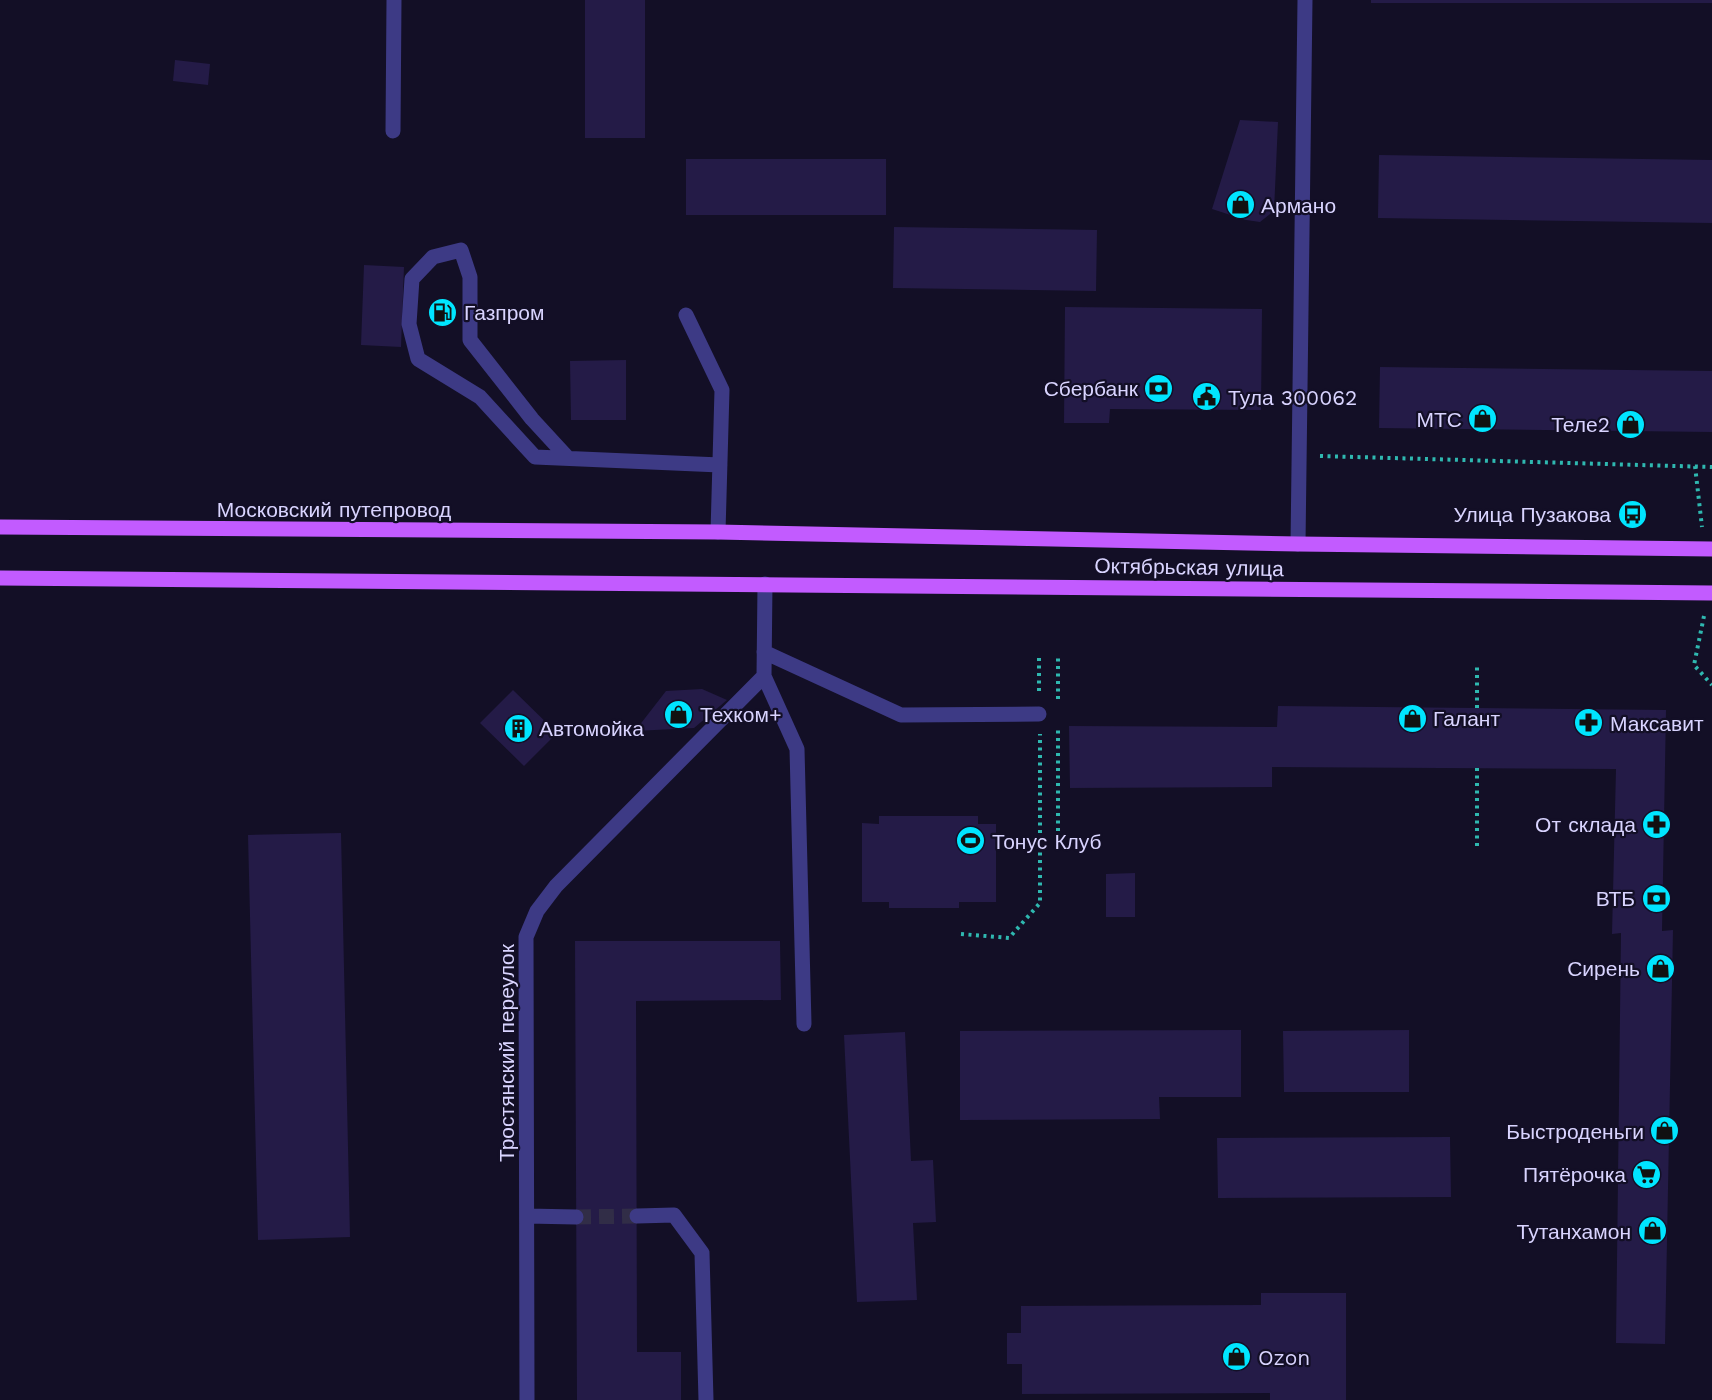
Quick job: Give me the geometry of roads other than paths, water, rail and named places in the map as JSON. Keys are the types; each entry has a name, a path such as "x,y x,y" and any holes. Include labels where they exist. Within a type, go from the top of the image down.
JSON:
{"main road":[{"name":"Московский путепровод","path":"0,527 667,532"},
{"name":"Октябрьская улица","path":"667,532 1712,549"},
{"name":"Октябрьская улица","path":"0,578 1712,593"}],"street":[{"path":"393,131 394,0"},
{"path":"1298,544 1305,0"},
{"path":"567,457 532,419 470,340 470,277 461,250 433,257 412,279 409,324 418,359 480,397 535,457 720,465"},
{"path":"686,315 722,390 718,532"},
{"path":"765,584 764,676 797,749 804,1024"},
{"path":"764,652 901,715 1040,714"},
{"name":"Тростянский переулок","path":"527,1400 526,937 537,910 556,886 764,676"},
{"path":"637,1216 674,1215 702,1253 706,1400"},
{"path":"527,1216 576,1217"}],"tunnel":[{"path":"576,1217 637,1216"}],"place":[{"name":"Армано","path":"1240,205"},
{"name":"Газпром","path":"443,312"},
{"name":"Сбербанк","path":"1159,388"},
{"name":"Тула 300062","path":"1207,397"},
{"name":"МТС","path":"1483,419"},
{"name":"Теле2","path":"1631,424"},
{"name":"Улица Пузакова","path":"1632,514"},
{"name":"Техком+","path":"679,714"},
{"name":"Галант","path":"1412,718"},
{"name":"Максавит","path":"1589,723"},
{"name":"Автомойка","path":"518,728"},
{"name":"От склада","path":"1657,824"},
{"name":"Тонус Клуб","path":"971,841"},
{"name":"ВТБ","path":"1656,898"},
{"name":"Сирень","path":"1661,968"},
{"name":"Быстроденьги","path":"1665,1131"},
{"name":"Пятёрочка","path":"1647,1174"},
{"name":"Тутанхамон","path":"1652,1231"},
{"name":"Ozon","path":"1237,1357"}]}
